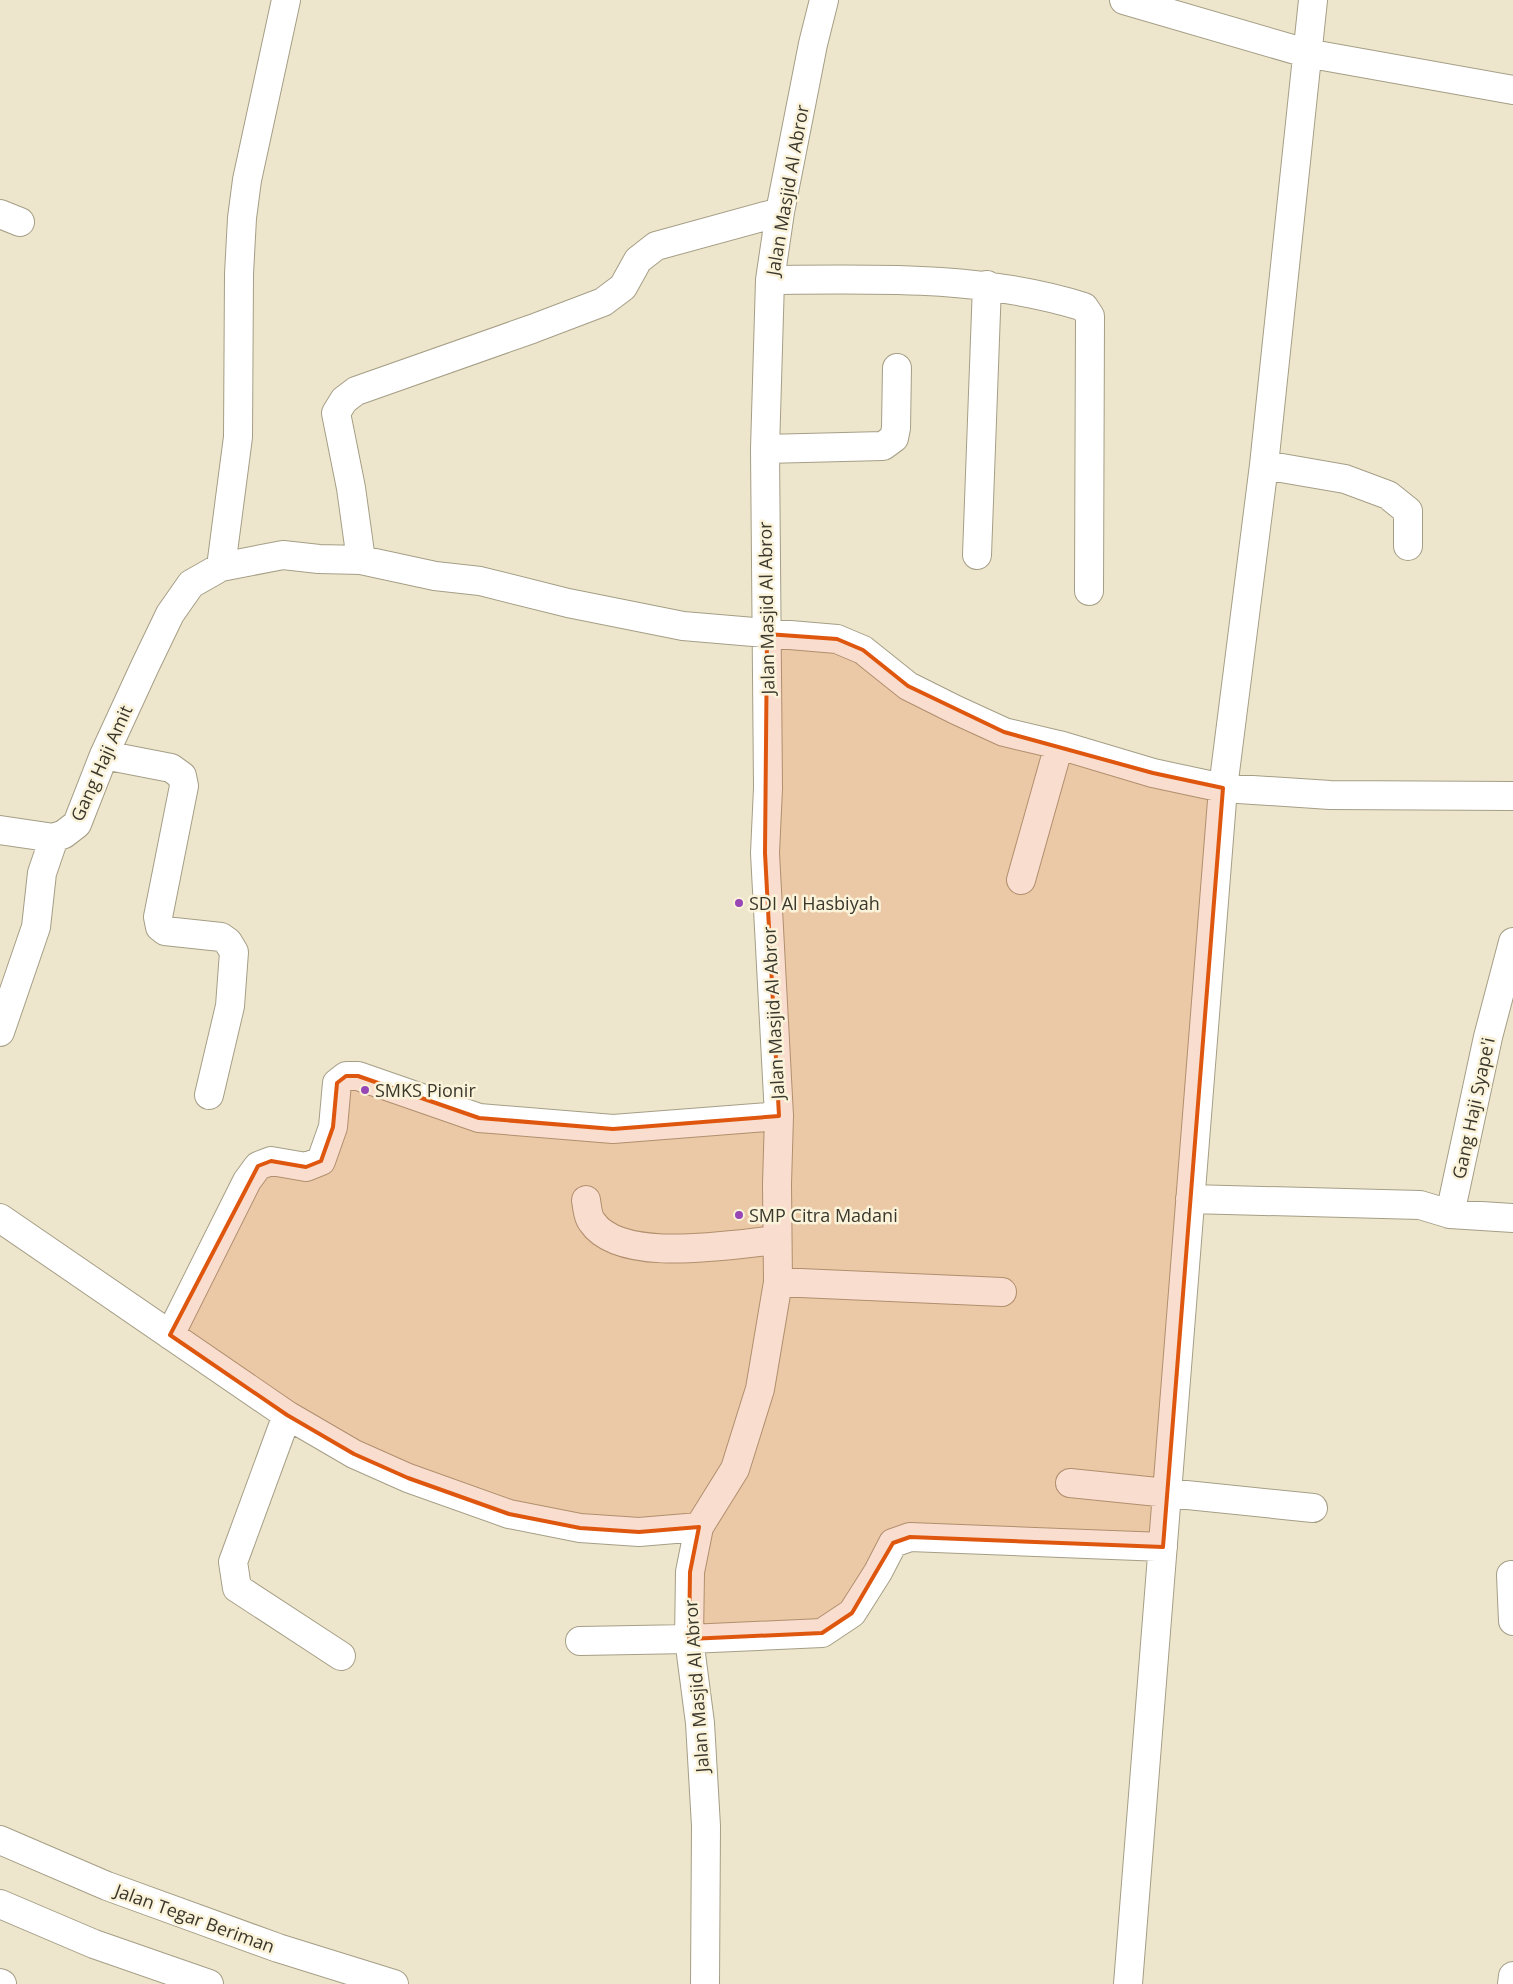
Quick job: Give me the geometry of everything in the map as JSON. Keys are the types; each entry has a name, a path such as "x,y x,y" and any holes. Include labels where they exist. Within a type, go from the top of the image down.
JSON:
{"street":[{"path":"221,567 238,437 239,274 246,180 286,0"},
{"name":"Jalan Masjid Al Abror","path":"705,1984 706,1826 700,1723 689,1639 690,1572 699,1527 735,1469 741,1452 760,1389 778,1282 778,1116 766,853 768,788 765,449 770,280 780,212 813,44 824,0"},
{"path":"1124,0 1306,53 1513,90"},
{"path":"1128,1984 1223,788 1264,465 1313,0"},
{"path":"361,560 351,488 336,413 344,400 356,391 603,302 623,287 638,260 656,246 780,212"},
{"path":"770,280 898,279 988,285 1084,307 1090,316 1088,591"},
{"path":"978,555 988,285"},
{"path":"765,449 883,446 894,438 896,428 897,368"},
{"path":"1264,465 1346,479 1388,495 1408,512 1408,546"},
{"name":"Gang Haji Amit","path":"0,1032 36,927 42,873 54,838 64,834 77,824 104,755 170,614 191,584 221,567 283,555 319,559 361,560 435,576 480,581 683,626 837,639 863,650 908,686 1004,732 1059,745 1153,773 1223,788 1330,795 1513,796"},
{"path":"1021,880 1059,745"},
{"path":"104,755 171,768 182,776 184,786 158,917 160,927 166,931 221,937 228,942 234,952 230,1006 209,1095"},
{"path":"0,830 54,838"},
{"name":"Gang Haji Syape'i","path":"1450,1214 1488,1037 1513,942"},
{"path":"170,1334 247,1181 258,1166 271,1161 306,1168 321,1161 333,1127 337,1083 346,1076 358,1076 479,1118 613,1129 778,1116"},
{"path":"1190,1199 1420,1205 1450,1214 1513,1218"},
{"path":"586,1200 591,1221 604,1235 634,1247 683,1249 777,1240"},
{"path":"0,1218 287,1415 354,1454 408,1478 509,1514 580,1528 640,1532 699,1527"},
{"path":"778,1282 1002,1292"},
{"path":"287,1415 233,1562 237,1588 341,1656"},
{"path":"1070,1483 1313,1508"},
{"path":"580,1641 689,1639 822,1633 852,1613 893,1544 910,1537 1163,1547"},
{"path":"1511,1575 1513,1621"},
{"name":"Jalan Tegar Beriman","path":"0,1840 125,1892 278,1948 394,1984"},
{"path":"0,1904 94,1944 208,1984"},
{"path":"1512,1984 1513,1976"}],"highlighted area":[{"path":"767,634 837,639 863,650 908,686 1004,732 1153,773 1223,788 1163,1547 910,1537 893,1543 852,1613 822,1633 689,1639 690,1572 699,1527 639,1532 580,1528 509,1514 408,1478 354,1454 287,1415 170,1335 258,1166 271,1161 306,1167 321,1161 333,1127 337,1083 346,1076 358,1076 479,1118 613,1129 779,1116 765,853"}],"place":[{"name":"SDI Al Hasbiyah","path":"739,903"},
{"name":"SMKS Pionir","path":"365,1090"},
{"name":"SMP Citra Madani","path":"739,1215"}]}
